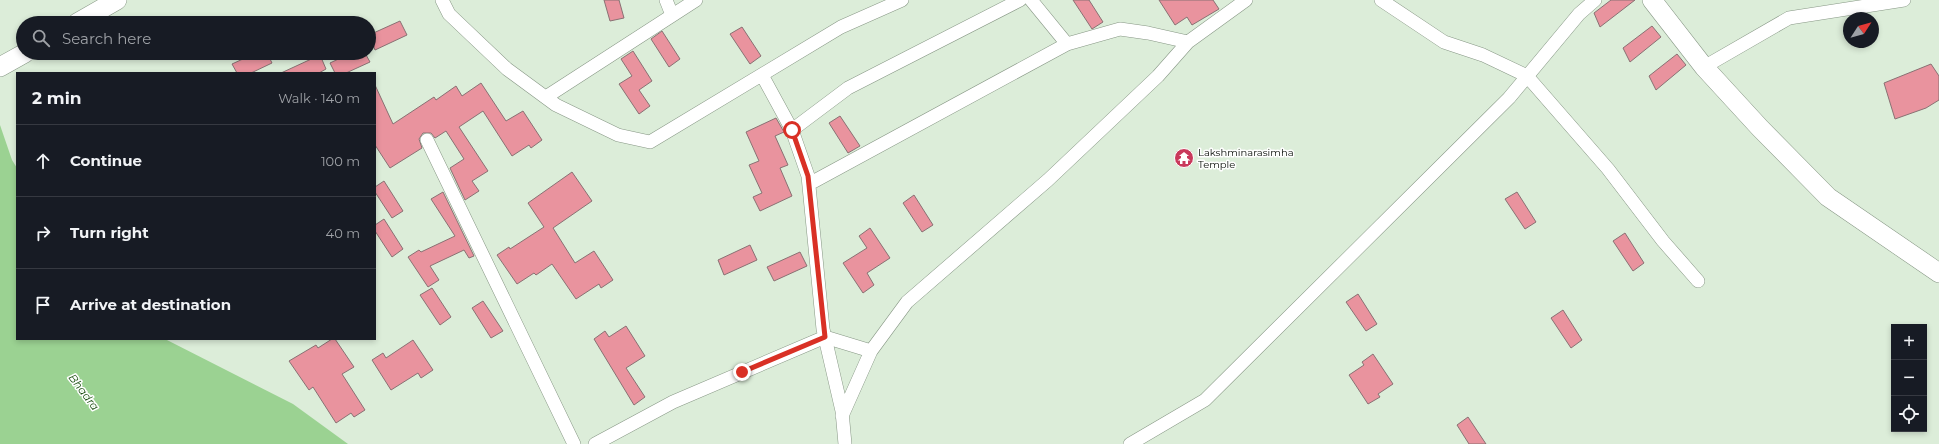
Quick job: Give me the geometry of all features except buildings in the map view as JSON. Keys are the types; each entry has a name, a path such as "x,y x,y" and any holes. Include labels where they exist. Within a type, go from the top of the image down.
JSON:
{"main road":[{"path":"89,16 117,0"},
{"path":"1652,0 1704,67 1760,128 1828,196 1939,273"},
{"path":"4,65 16,58"}],"street":[{"path":"442,0 449,14 507,69 556,105 618,135 650,142 842,27 902,0"},
{"path":"666,0 672,15"},
{"path":"546,97 696,0"},
{"path":"792,130 848,88 1020,0"},
{"path":"1031,0 1067,44"},
{"path":"842,416 871,351 907,302 1048,180 1158,76 1188,42 1246,0"},
{"path":"1381,0 1444,42 1483,55 1527,76 1608,169 1662,241 1698,281"},
{"path":"1130,444 1204,400 1509,98 1578,14 1595,0"},
{"path":"1704,67 1789,18 1904,0"},
{"path":"809,184 1067,44 1120,29 1148,32 1188,42"},
{"path":"762,75 792,130 808,176 825,337 842,416 845,444"},
{"path":"427,140 574,444"},
{"path":"595,444 673,402 825,337 871,351"}],"water":[{"name":"Bhadra","path":"0,125 12,160 16,166 16,340 167,340 293,404 348,444 0,444"}],"place":[{"name":"Lakshminarasimha Temple","path":"1184,158"}],"route":[{"path":"742,372 825,337 808,176 792,130"}]}
